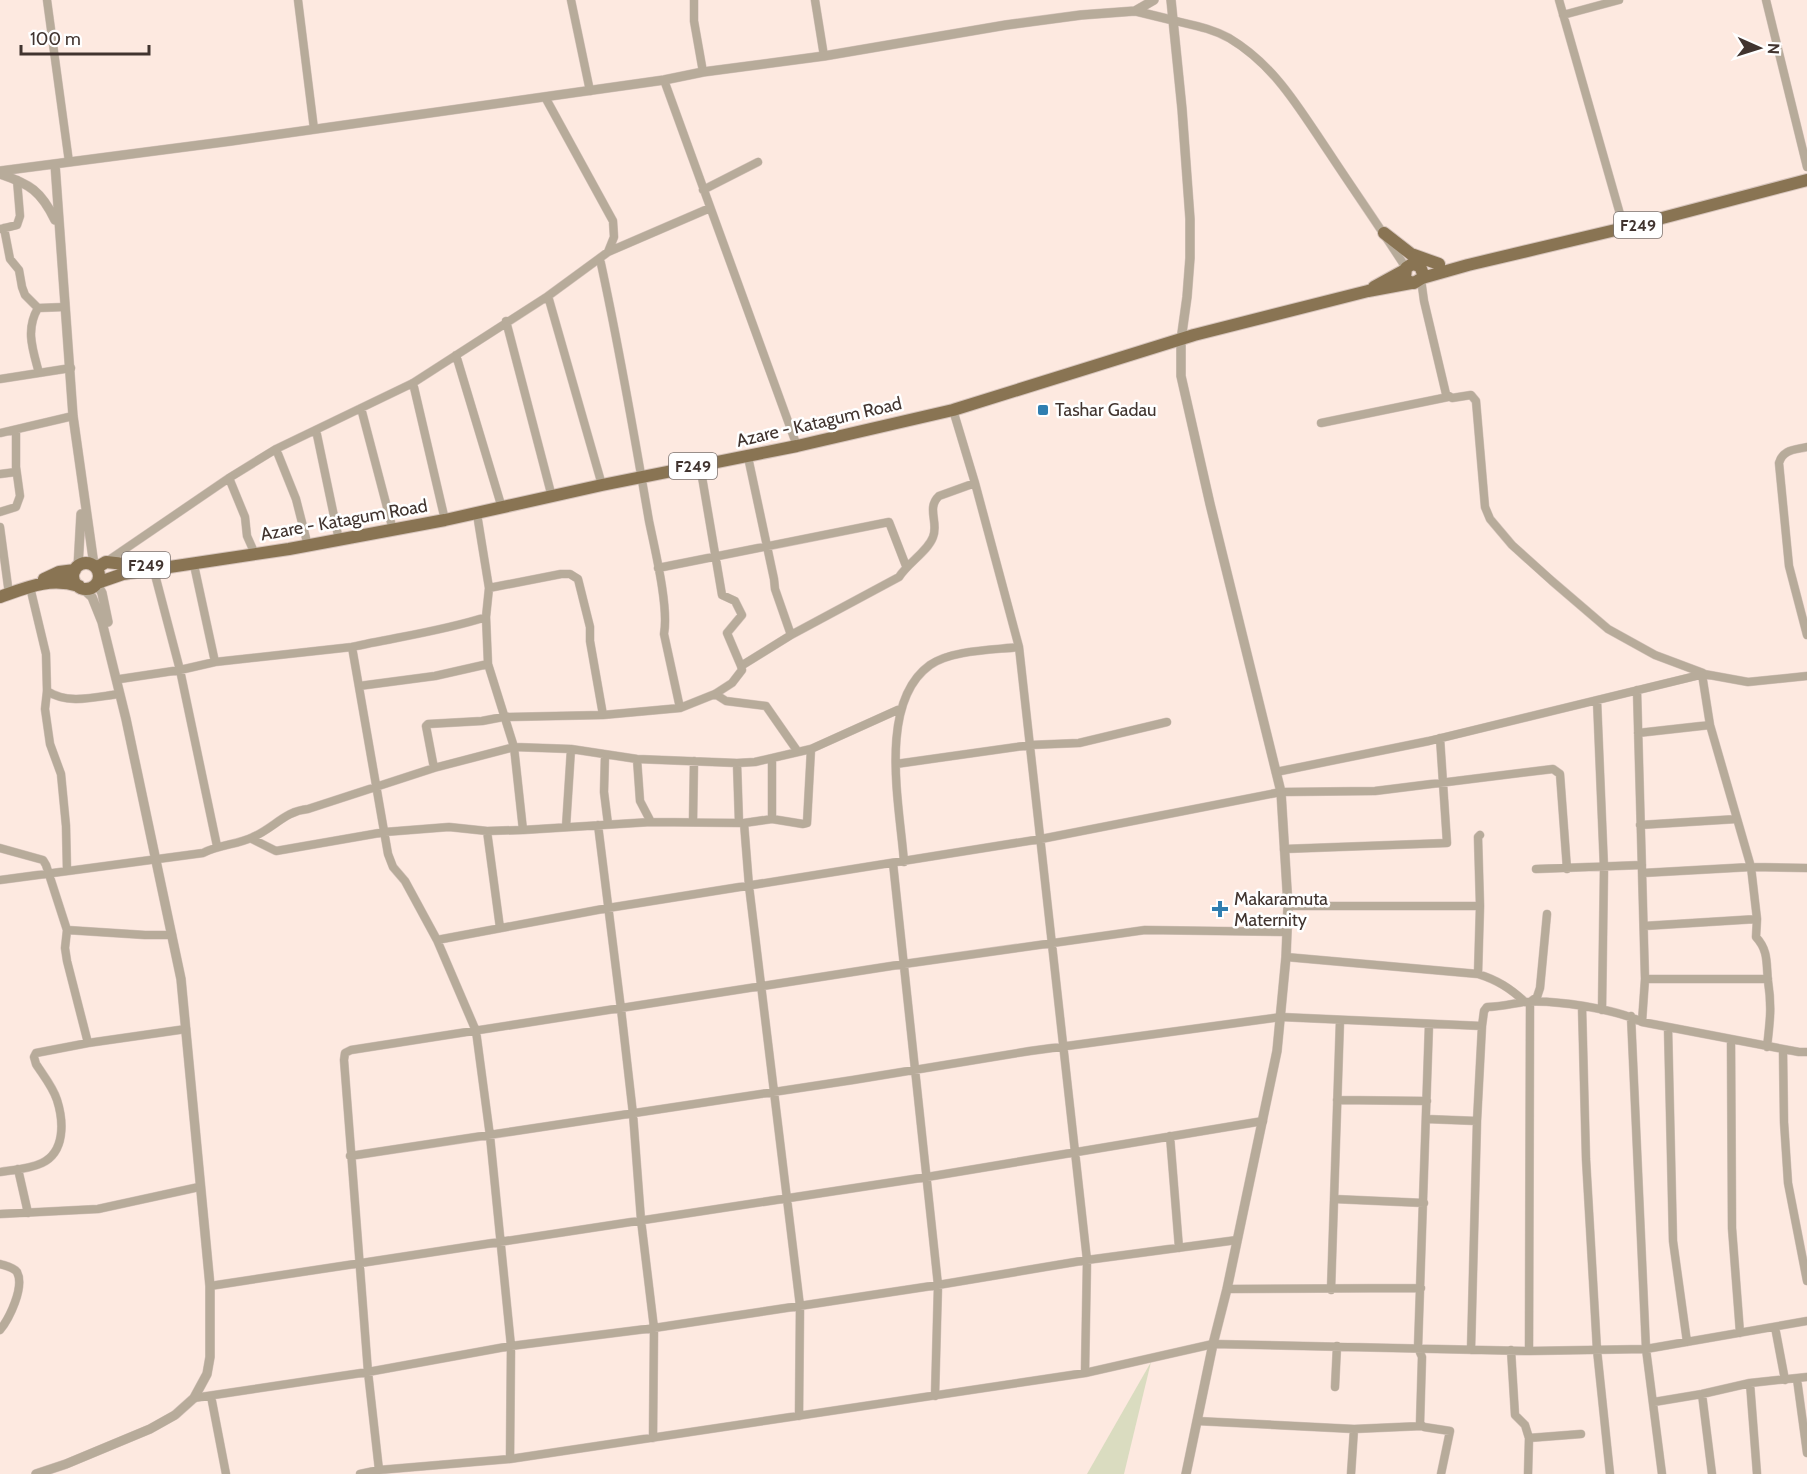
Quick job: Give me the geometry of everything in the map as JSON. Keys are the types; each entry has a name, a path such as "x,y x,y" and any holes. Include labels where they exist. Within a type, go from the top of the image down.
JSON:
{"main road":[{"name":"Azare - Katagum Road","path":"6,594 58,581 88,589 114,576 308,546 393,530 797,446 953,410 1181,340 1807,180"},
{"path":"1384,233 1411,254 1438,264"},
{"name":"Azare - Katagum Road","path":"1368,291 1412,264 1417,278"},
{"name":"Azare - Katagum Road","path":"1417,278 1438,264 1468,265"},
{"name":"Azare - Katagum Road","path":"6,594 86,563 139,566 196,564"},
{"name":"F249","path":"97,583 99,565"},
{"path":"76,568 74,579 81,587"}],"street":[{"path":"47,0 69,162"},
{"path":"298,0 314,129"},
{"path":"571,0 590,91"},
{"path":"694,0 698,50 704,72"},
{"path":"815,0 824,56"},
{"path":"1135,11 1154,0"},
{"path":"1171,0 1190,219 1189,277 1181,340 1181,376 1281,792 1288,906 1286,957 1277,1051 1186,1474"},
{"path":"1559,0 1624,228"},
{"path":"1563,15 1619,0"},
{"path":"1766,0 1807,167"},
{"path":"0,172 590,91 704,72 824,56 1006,25 1081,15 1135,11 1218,33 1246,49 1272,72 1302,111 1384,233 1405,269"},
{"path":"664,80 797,446"},
{"path":"545,97 613,220 614,237 619,247"},
{"path":"703,190 758,162"},
{"path":"54,164 73,416 82,487 99,565 276,449 412,383 548,296 608,252 710,208"},
{"path":"0,172 37,191 46,202 58,226"},
{"path":"17,180 19,219 17,225 2,229 10,259 19,270 25,295 38,308 65,307"},
{"path":"608,252 614,237"},
{"path":"600,259 615,327 642,477 666,624 664,634 680,708"},
{"path":"1417,278 1448,397"},
{"path":"548,296 602,485"},
{"path":"38,308 32,317 30,334 39,373"},
{"path":"506,321 552,496"},
{"path":"456,355 502,508"},
{"path":"0,379 70,368"},
{"path":"412,383 445,520"},
{"path":"1322,423 1448,397 1471,395 1476,401 1485,507 1490,519 1512,545 1608,628 1655,655 1703,674 1748,682 1807,676"},
{"path":"362,408 393,530"},
{"path":"953,410 1019,647 1087,1260 1085,1373"},
{"path":"0,434 73,416"},
{"path":"0,512 16,507 20,496 16,472 16,430"},
{"path":"316,430 339,540"},
{"path":"1807,447 1786,452 1781,455 1779,463 1789,566 1807,635"},
{"path":"276,449 291,484 308,546"},
{"path":"748,457 775,589 791,635"},
{"path":"434,768 426,726 428,724 482,721 503,717 603,714 680,708 715,694 738,676 741,666 727,633 742,615 735,601 722,595 700,465"},
{"path":"0,474 16,472"},
{"path":"229,478 245,516 248,536 255,554"},
{"path":"741,666 791,635 899,577 906,566 928,546 933,538 935,524 932,510 935,500 939,496 975,483"},
{"path":"76,568 82,487"},
{"path":"477,514 489,588 486,617 488,664 514,747 523,830"},
{"path":"658,568 889,522 906,566"},
{"path":"0,527 6,594"},
{"path":"196,564 215,662"},
{"path":"154,571 180,670 217,846"},
{"path":"489,588 561,574 570,574 578,579 590,627 590,641 603,714"},
{"path":"97,583 102,593 126,719"},
{"path":"30,587 46,654 45,709 50,744 61,774 67,871"},
{"path":"36,1474 150,1429 175,1415 194,1398 207,1374 210,1357 210,1286 181,979 126,719 99,613 92,597 81,587"},
{"path":"120,679 215,662 352,647 443,627 460,626 486,617"},
{"path":"352,647 384,832 393,867 405,881 437,940 476,1031 490,1136 511,1346 510,1459"},
{"path":"904,862 896,764 898,720 915,679 931,664 954,655 1019,647"},
{"path":"359,686 435,676 488,664"},
{"path":"1276,772 1440,738 1703,674"},
{"path":"1703,674 1710,725 1751,867 1757,919 1756,937 1763,944 1768,962 1772,1001 1767,1047"},
{"path":"1637,690 1645,979 1642,1022"},
{"path":"47,691 54,696 78,700 119,694"},
{"path":"715,694 726,701 766,706 798,752"},
{"path":"1597,700 1604,868 1602,1010"},
{"path":"0,880 203,853 217,846 252,838 295,810 308,809 434,768 514,747 571,749 637,759 737,763 772,759 811,749 902,708"},
{"path":"896,764 1030,745 1079,743 1167,722"},
{"path":"1638,733 1710,725"},
{"path":"1284,849 1447,843 1440,738"},
{"path":"566,827 571,749"},
{"path":"252,838 276,851 384,832 448,827 487,831 651,822 741,823 772,819 803,824 807,822 811,749"},
{"path":"605,755 604,792 609,824"},
{"path":"637,759 640,801 651,822"},
{"path":"772,759 772,819"},
{"path":"693,822 694,761"},
{"path":"737,763 741,823 800,1306 799,1416"},
{"path":"437,940 609,908 1041,839 1281,792 1375,791 1553,769 1560,774 1567,869"},
{"path":"1640,825 1737,819"},
{"path":"598,825 633,1114 641,1220 654,1328 652,1438"},
{"path":"487,831 500,928"},
{"path":"1478,974 1480,906 1478,837 1480,835"},
{"path":"0,848 43,860 50,874 67,930 65,948 67,961 88,1043"},
{"path":"893,863 938,1285 935,1396"},
{"path":"1536,869 1807,868"},
{"path":"1288,906 1480,906"},
{"path":"1527,1002 1537,998 1540,988 1547,914"},
{"path":"1644,926 1757,919"},
{"path":"67,930 172,935"},
{"path":"379,1470 368,1372 350,1156 345,1053 351,1050 904,964 1145,930 1287,932"},
{"path":"1286,957 1478,974 1509,987 1527,1002 1529,1351"},
{"path":"1645,979 1768,979"},
{"path":"1471,1350 1477,1121 1482,1026 1484,1011 1487,1007 1527,1002 1581,1006 1631,1016 1642,1022 1783,1050 1807,1052"},
{"path":"1581,1006 1597,1350 1610,1474"},
{"path":"1631,1016 1646,1349 1662,1474"},
{"path":"350,1156 1064,1047 1281,1017 1482,1026"},
{"path":"1331,1290 1340,1020"},
{"path":"1422,1426 1422,1358 1418,1348 1429,1024"},
{"path":"1668,1027 1673,1241 1687,1342"},
{"path":"0,1172 40,1164 58,1149 61,1136 57,1100 36,1064 34,1057 36,1053 186,1029"},
{"path":"1731,1040 1732,1228 1740,1333"},
{"path":"1783,1050 1788,1183 1807,1281"},
{"path":"1337,1100 1427,1101"},
{"path":"1426,1119 1477,1121"},
{"path":"210,1286 927,1177 1263,1121"},
{"path":"1170,1136 1179,1248"},
{"path":"18,1169 28,1213"},
{"path":"0,1214 98,1209 199,1188"},
{"path":"1334,1199 1424,1203"},
{"path":"194,1398 368,1372 511,1346 654,1328 1087,1260 1237,1240"},
{"path":"0,1264 11,1267 19,1278 14,1308 8,1321 0,1330"},
{"path":"1227,1289 1421,1288"},
{"path":"360,1474 379,1470 510,1459 935,1396 1085,1373 1213,1344 1529,1351 1646,1349 1807,1321"},
{"path":"1775,1327 1785,1380"},
{"path":"1335,1387 1337,1346"},
{"path":"1511,1350 1515,1415 1525,1425 1529,1438 1528,1474"},
{"path":"1654,1402 1750,1383 1807,1377"},
{"path":"1797,1379 1807,1453"},
{"path":"1750,1383 1757,1474"},
{"path":"1702,1394 1712,1474"},
{"path":"211,1395 225,1474"},
{"path":"1197,1421 1354,1429 1422,1426 1450,1431 1442,1474"},
{"path":"1351,1474 1354,1429"},
{"path":"1529,1438 1581,1434"}],"green space":[{"path":"1151,1362 1124,1474 1087,1474"}],"place":[{"name":"Tashar Gadau","path":"1043,410"},
{"name":"Makaramuta Maternity","path":"1220,909"}]}
